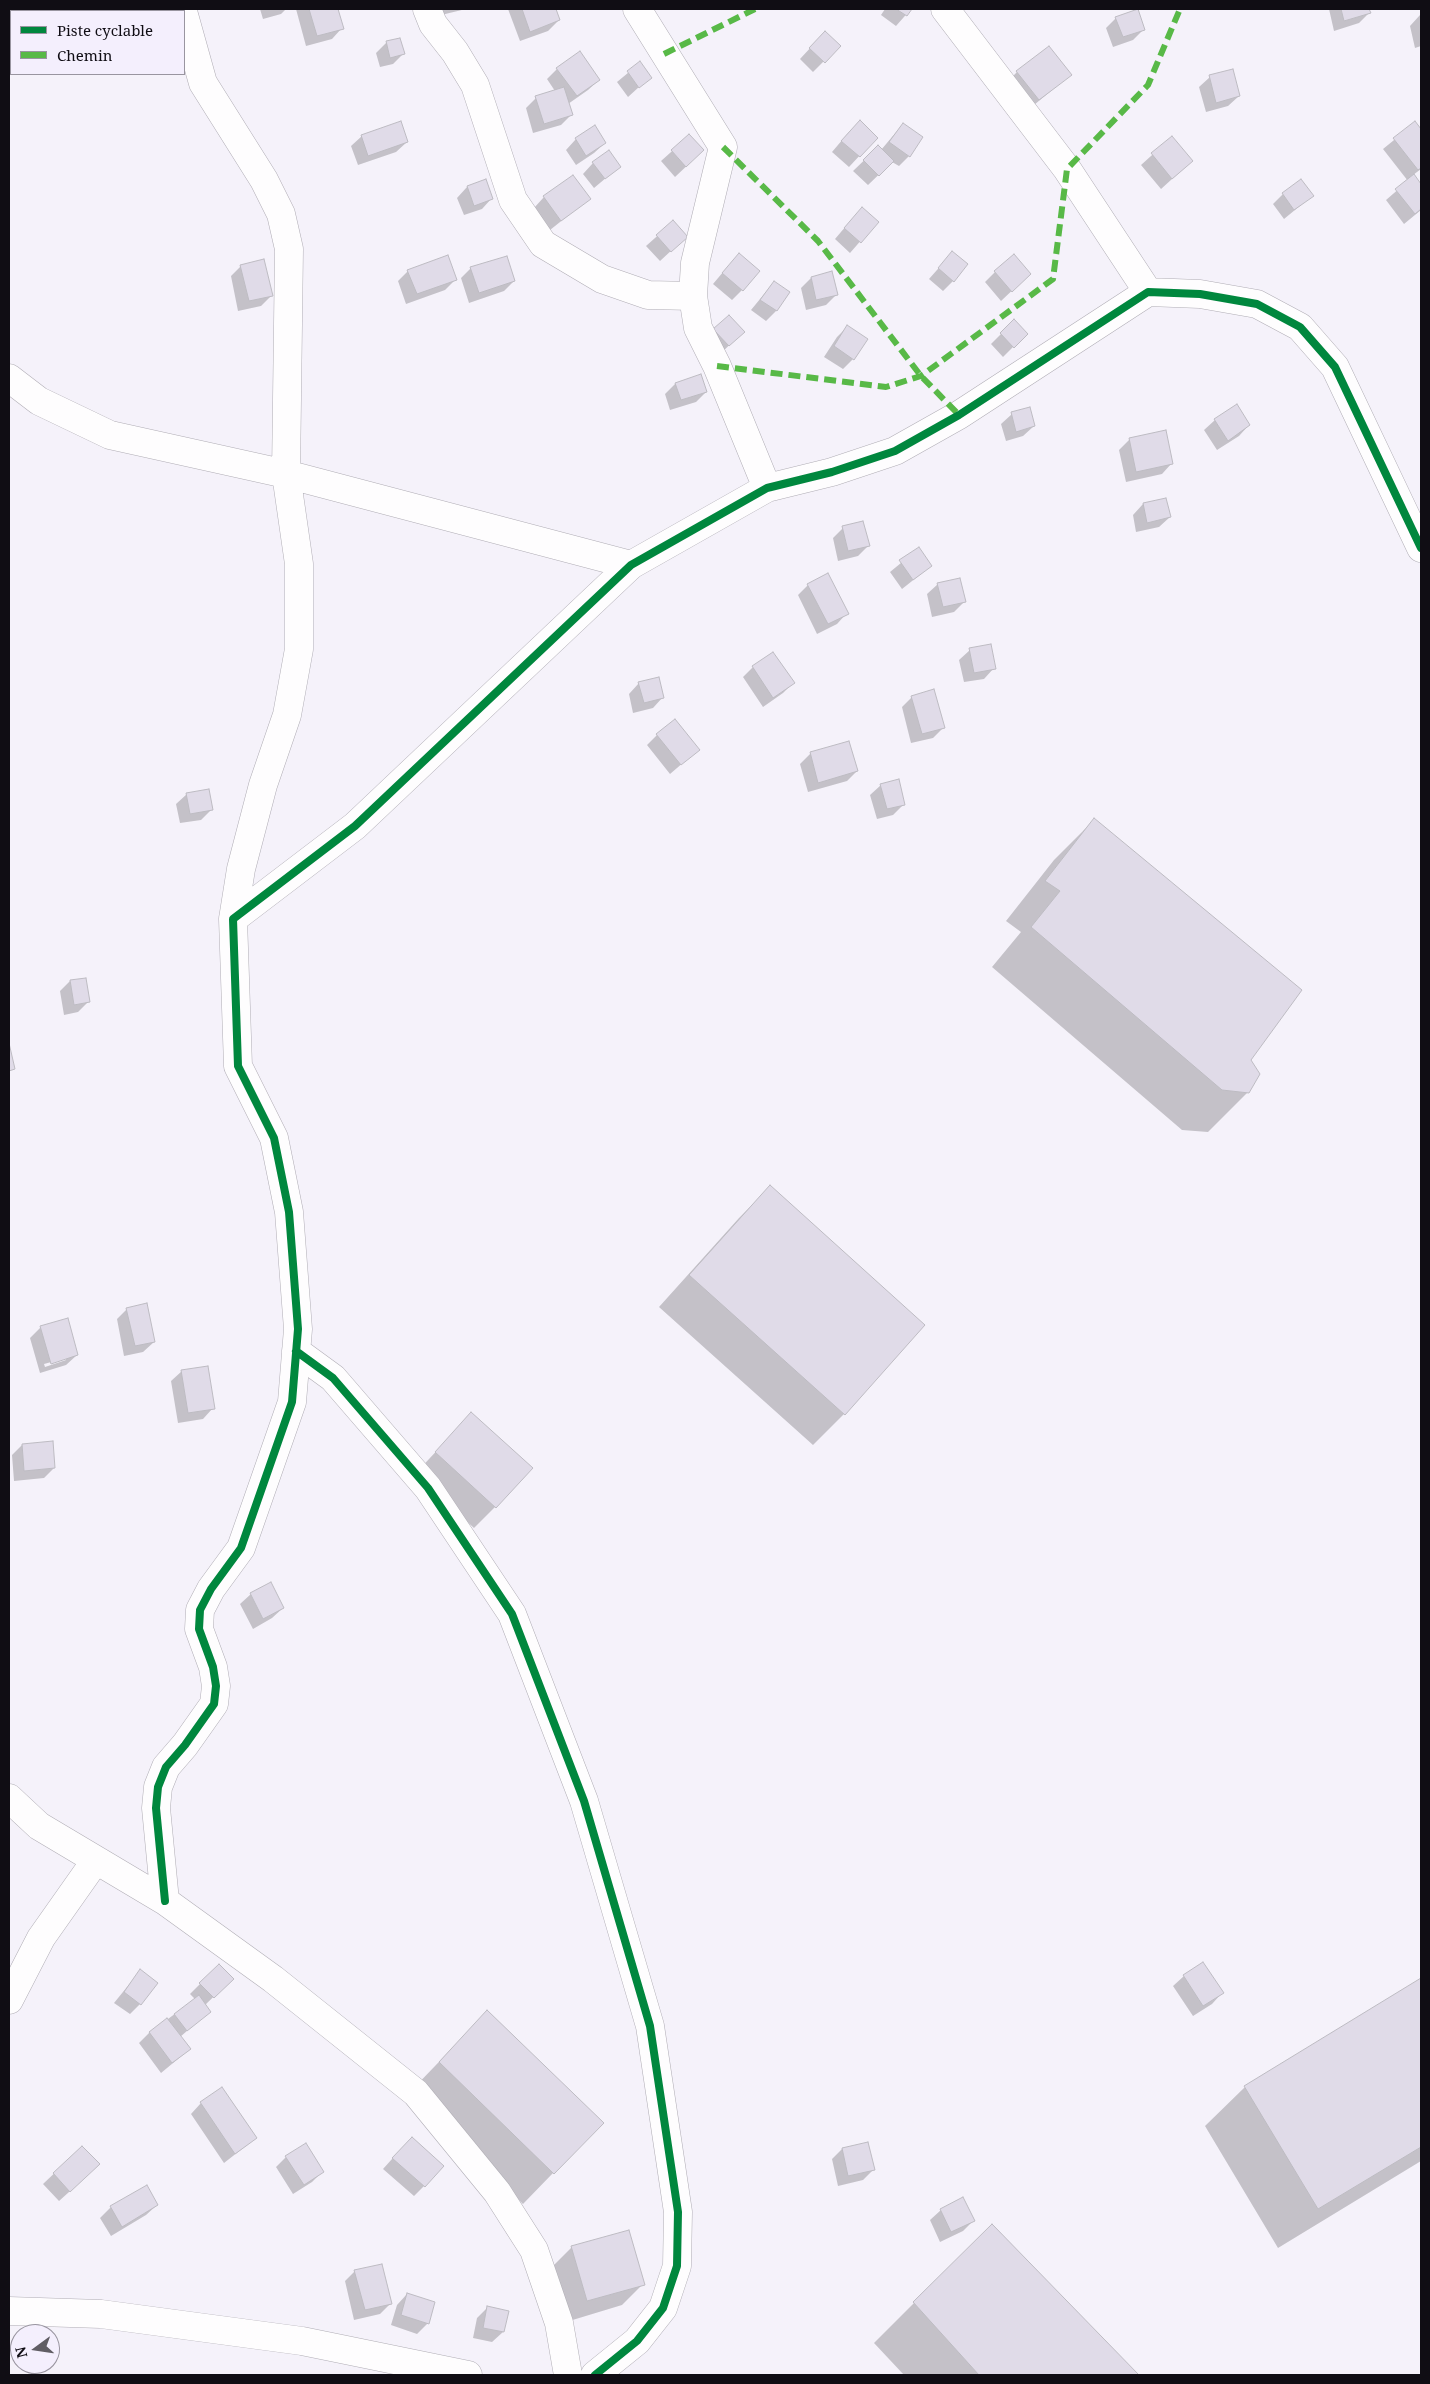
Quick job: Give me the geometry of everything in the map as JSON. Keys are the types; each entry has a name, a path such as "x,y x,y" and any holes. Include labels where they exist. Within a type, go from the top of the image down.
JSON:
{"street":[{"path":"428,9 434,24 476,85 513,200 543,244 602,278 648,296 693,296"},
{"path":"637,9 723,147 694,263 693,296 698,328 717,366 767,488"},
{"path":"945,9 1067,169 1148,292"},
{"path":"165,1902 156,1808 158,1787 166,1766 185,1745 214,1704 216,1686 213,1667 199,1629 200,1610 211,1589 241,1548 292,1402 298,1329 287,1203 274,1138 238,1066 232,920 241,868 263,785 287,715 299,649 300,564 286,474 289,249 281,214 264,180 203,83 185,19"},
{"path":"232,920 355,826 632,565 767,488 832,472 895,451 959,415 1148,292 1200,294 1257,304 1300,327 1335,366 1421,548"},
{"path":"9,378 39,401 110,435 286,474 632,565"},
{"path":"296,1351 333,1378 428,1488 512,1614 584,1801 650,2026 678,2212 677,2266 663,2308 637,2341 595,2375"},
{"path":"9,1798 39,1826 165,1902 273,1979 416,2094 497,2192 534,2250 559,2323 568,2375"},
{"path":"9,2000 40,1938 96,1860"},
{"path":"9,2311 101,2314 292,2340 468,2375"}],"building":[{"path":"145,9 164,10 146,10"},
{"path":"309,9 338,9 344,29 317,36"},
{"path":"522,9 556,9 560,20 530,32"},
{"path":"896,9 912,9 907,16"},
{"path":"1138,9 1145,30 1123,37 1115,17"},
{"path":"1341,9 1369,9 1371,13 1344,21"},
{"path":"825,31 841,46 825,63 809,48"},
{"path":"400,38 405,54 390,58 386,41"},
{"path":"1049,46 1072,75 1039,100 1016,71"},
{"path":"580,51 600,80 577,96 556,68"},
{"path":"640,61 652,78 639,88 627,71"},
{"path":"1233,69 1240,96 1216,103 1209,75"},
{"path":"564,87 573,115 544,124 535,96"},
{"path":"860,120 878,138 860,157 841,141"},
{"path":"401,121 408,142 368,156 361,135"},
{"path":"1415,121 1421,129 1421,168 1418,170 1393,138"},
{"path":"903,123 923,137 910,157 889,142"},
{"path":"595,125 606,143 586,156 575,138"},
{"path":"689,134 704,150 686,167 671,150"},
{"path":"1172,136 1193,161 1172,179 1151,153"},
{"path":"878,145 894,161 879,176 863,160"},
{"path":"609,150 621,167 605,179 592,162"},
{"path":"1414,174 1421,184 1421,209 1415,214 1395,189"},
{"path":"573,175 591,199 561,221 543,196"},
{"path":"486,179 493,199 474,206 467,186"},
{"path":"1301,179 1314,196 1294,210 1282,193"},
{"path":"862,207 879,222 861,243 844,228"},
{"path":"673,220 688,237 671,252 656,235"},
{"path":"952,251 968,264 954,282 938,268"},
{"path":"739,253 760,271 743,291 722,273"},
{"path":"1014,254 1031,274 1012,292 994,271"},
{"path":"448,255 457,280 417,294 407,270"},
{"path":"507,256 515,281 479,293 470,267"},
{"path":"264,259 273,296 249,301 240,265"},
{"path":"832,271 838,295 816,300 811,277"},
{"path":"774,281 790,292 777,311 760,300"},
{"path":"729,315 745,332 729,346 713,329"},
{"path":"1014,319 1028,334 1014,348 1000,333"},
{"path":"847,325 868,339 854,360 834,346"},
{"path":"701,374 707,392 681,400 675,383"},
{"path":"1237,404 1250,425 1228,441 1214,419"},
{"path":"1030,407 1035,426 1016,432 1011,412"},
{"path":"1166,430 1173,464 1136,472 1129,438"},
{"path":"1166,498 1171,517 1147,523 1143,503"},
{"path":"863,521 870,546 848,551 842,526"},
{"path":"919,547 932,566 913,580 899,560"},
{"path":"828,573 849,614 828,624 807,584"},
{"path":"960,578 966,602 943,607 937,583"},
{"path":"991,644 996,669 974,673 969,648"},
{"path":"773,652 795,683 773,698 752,666"},
{"path":"659,677 664,698 644,703 638,682"},
{"path":"934,689 945,728 922,734 911,696"},
{"path":"675,719 700,750 681,765 656,734"},
{"path":"849,741 858,771 818,783 810,752"},
{"path":"899,779 905,805 887,809 880,784"},
{"path":"209,789 213,810 190,814 186,793"},
{"path":"1094,818 1302,990 1251,1060 1260,1074 1249,1093 1222,1090 1031,927 1060,891 1045,881"},
{"path":"86,978 90,1002 74,1005 70,980"},
{"path":"9,1043 15,1069 9,1071"},
{"path":"770,1185 925,1325 845,1415 689,1275"},
{"path":"147,1303 155,1342 135,1346 126,1308"},
{"path":"68,1318 78,1355 51,1364 40,1326"},
{"path":"208,1366 215,1409 188,1413 181,1370"},
{"path":"471,1412 533,1468 496,1508 435,1452"},
{"path":"53,1441 55,1468 24,1471 22,1444"},
{"path":"271,1582 284,1608 263,1619 250,1593"},
{"path":"1203,1962 1224,1993 1203,2006 1183,1975"},
{"path":"219,1964 234,1979 214,1998 199,1983"},
{"path":"140,1969 158,1983 141,2005 124,1992"},
{"path":"1421,1978 1421,2147 1318,2209 1244,2086"},
{"path":"199,1995 211,2012 187,2031 174,2014"},
{"path":"487,2010 604,2123 554,2174 439,2062"},
{"path":"167,2018 191,2049 172,2063 149,2032"},
{"path":"222,2087 257,2138 235,2154 200,2102"},
{"path":"412,2137 444,2166 425,2187 392,2158"},
{"path":"868,2142 875,2170 848,2176 842,2148"},
{"path":"306,2143 324,2172 304,2185 285,2156"},
{"path":"82,2146 100,2164 70,2192 53,2173"},
{"path":"147,2185 158,2205 122,2227 110,2206"},
{"path":"963,2197 975,2221 951,2232 940,2209"},
{"path":"992,2224 1139,2375 979,2375 913,2302"},
{"path":"629,2230 645,2285 587,2301 571,2246"},
{"path":"382,2264 392,2304 365,2310 354,2270"},
{"path":"407,2293 435,2302 429,2324 401,2315"},
{"path":"487,2306 509,2311 504,2332 483,2328"}],"marked path":[{"path":"664,54 755,9"},
{"path":"717,366 886,387 921,376 1053,279 1067,169 1148,85 1180,9"},
{"path":"723,147 818,241 921,376 959,415"}],"cycle path":[{"path":"165,1901 156,1808 158,1787 166,1767 185,1745 214,1704 216,1686 213,1667 199,1629 200,1610 211,1589 241,1548 292,1402 298,1329 289,1212 274,1138 238,1066 233,919 355,826 631,565 767,488 832,472 895,451 959,415 1148,292 1200,294 1257,304 1300,327 1335,367 1421,548"},
{"path":"296,1351 333,1378 428,1488 512,1614 584,1801 650,2026 678,2212 677,2266 663,2308 637,2341 595,2375"}]}
